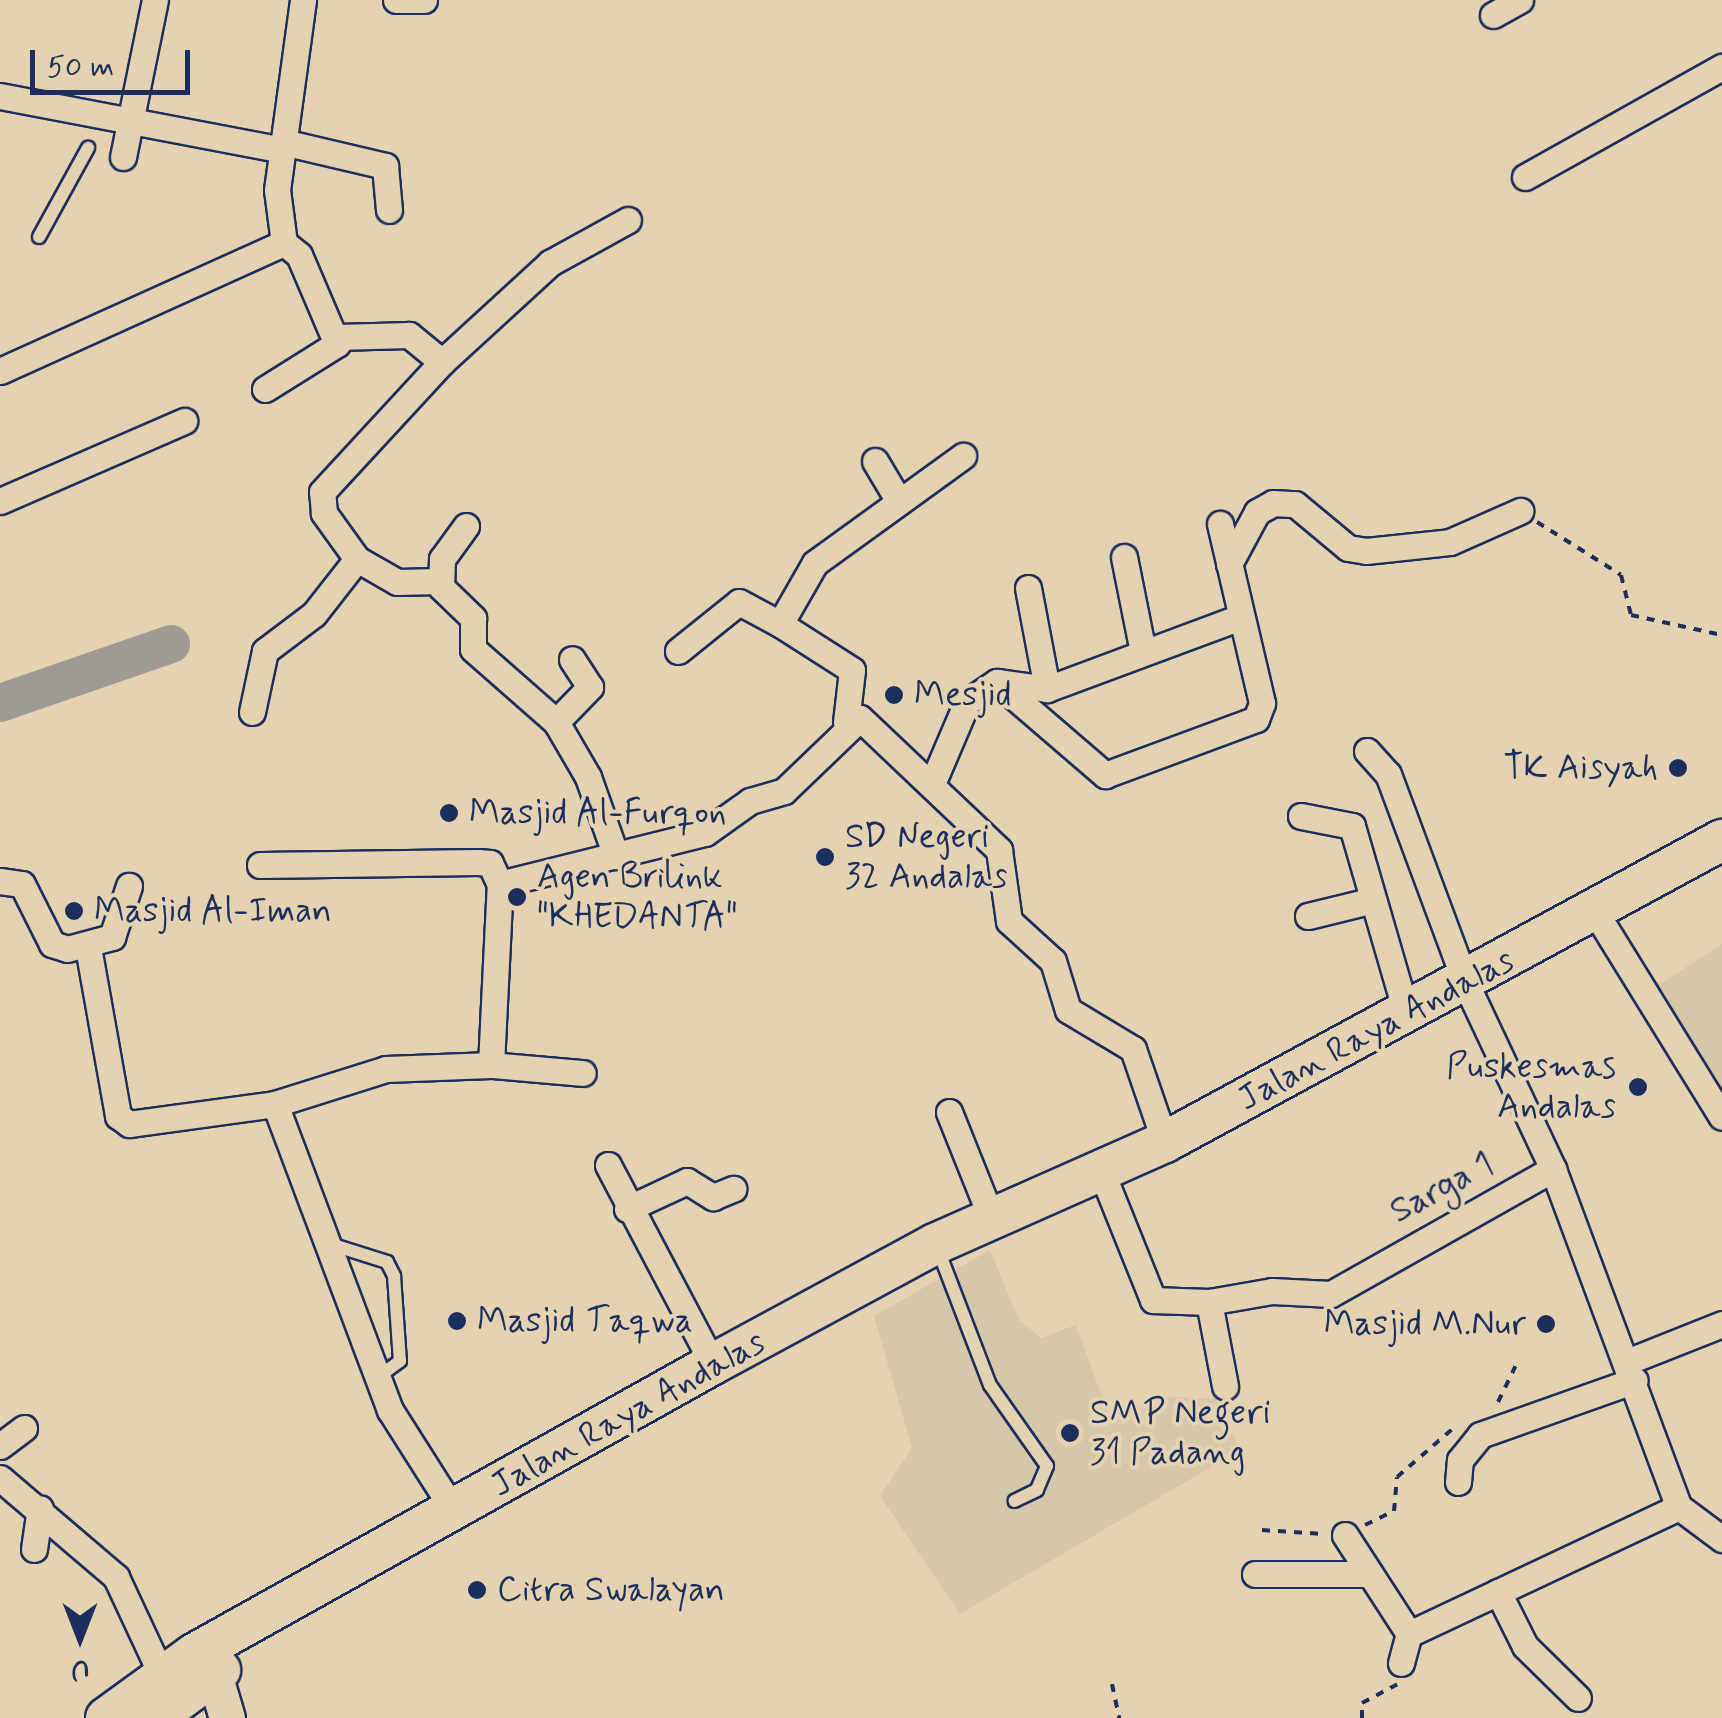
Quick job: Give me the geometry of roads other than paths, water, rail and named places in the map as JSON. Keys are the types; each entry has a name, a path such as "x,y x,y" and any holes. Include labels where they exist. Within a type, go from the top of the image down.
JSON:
{"main road":[{"name":"Jalan Raya Andalas","path":"243,1641 1007,1213 1166,1142 1466,984 1722,840"},
{"name":"Jalan Raya Andalas","path":"243,1641 454,1511 712,1364 763,1347 1014,1224 1007,1213"},
{"path":"155,1718 214,1674 243,1641"},
{"path":"106,1718 163,1678 243,1641"}],"street":[{"path":"124,156 155,0"},
{"path":"284,243 282,146 303,0"},
{"path":"396,0 424,0"},
{"path":"1494,15 1520,0"},
{"path":"1525,177 1722,66"},
{"path":"0,96 385,166 388,210"},
{"path":"616,856 588,777 556,722 473,649 474,618 438,581 397,582 357,559 324,513 322,492 442,362 550,263 628,220"},
{"path":"284,243 300,255 337,338"},
{"path":"0,371 284,243"},
{"path":"337,338 409,335 442,362"},
{"path":"266,389 325,359 337,338"},
{"path":"0,502 184,421"},
{"path":"780,624 810,568 897,498 963,456"},
{"path":"875,460 897,498"},
{"path":"1229,564 1257,512 1273,503 1304,509 1358,551 1450,542 1520,511"},
{"path":"997,682 1091,771 1125,771 1256,719 1262,703 1220,524"},
{"path":"438,581 466,526"},
{"path":"1124,557 1143,652"},
{"path":"252,712 265,651 314,614 357,559"},
{"path":"1028,588 1047,689"},
{"path":"500,884 706,832 750,801 784,790 846,722 852,670 739,602 678,650"},
{"path":"932,784 967,702 997,682 1047,689 1241,617"},
{"path":"556,722 590,686 572,659"},
{"path":"846,722 868,722 999,850 1009,921 1053,961 1068,1010 1133,1049 1166,1142"},
{"path":"1368,752 1388,774 1466,984 1553,1168 1632,1370 1679,1507 1722,1539"},
{"path":"1302,816 1352,826 1407,1016"},
{"path":"260,865 490,863 500,884 491,1065"},
{"path":"0,881 22,884 52,944 88,948 124,921 129,886"},
{"path":"1308,916 1374,900"},
{"path":"1594,910 1722,1118"},
{"path":"88,948 118,1116 145,1126 275,1104 386,1069 491,1065 583,1073"},
{"path":"275,1104 378,1377 454,1511"},
{"path":"949,1112 1007,1213"},
{"path":"608,1165 627,1210 712,1364"},
{"name":"Sarga 1","path":"1102,1173 1153,1300 1209,1302 1272,1291 1331,1294 1364,1269 1553,1168"},
{"path":"627,1210 687,1181 713,1198 733,1188"},
{"path":"1209,1302 1225,1386"},
{"path":"1458,1482 1467,1448 1504,1411 1632,1370 1722,1324"},
{"path":"0,1446 24,1428"},
{"path":"0,1478 40,1508 116,1577 163,1678"},
{"path":"1409,1634 1679,1507"},
{"path":"34,1549 40,1508"},
{"path":"1345,1535 1409,1634 1402,1663"},
{"path":"1255,1574 1370,1574"},
{"path":"1498,1592 1525,1646 1578,1698"},
{"path":"214,1674 227,1718"}],"lane":[{"path":"39,237 88,148"},
{"path":"329,1244 387,1262 394,1276 400,1361 378,1377"},
{"path":"942,1260 990,1385 1047,1466 1037,1490 1014,1501"}],"waterway":[{"path":"0,703 171,644"}],"place":[{"name":"Mesjid","path":"894,695"},
{"name":"TK Aisyah","path":"1678,768"},
{"name":"Masjid Al-Furqon","path":"449,813"},
{"name":"SD Negeri 32 Andalas","path":"825,857"},
{"name":"Agen Brilink \"KHEDANTA\"","path":"517,897"},
{"name":"Masjid Al-Iman","path":"74,911"},
{"name":"Puskesmas Andalas","path":"1638,1087"},
{"name":"Masjid Taqwa","path":"457,1321"},
{"name":"Masjid M.Nur","path":"1546,1324"},
{"name":"SMP Negeri 31 Padang","path":"1070,1433"},
{"name":"Citra Swalayan","path":"477,1590"}]}
